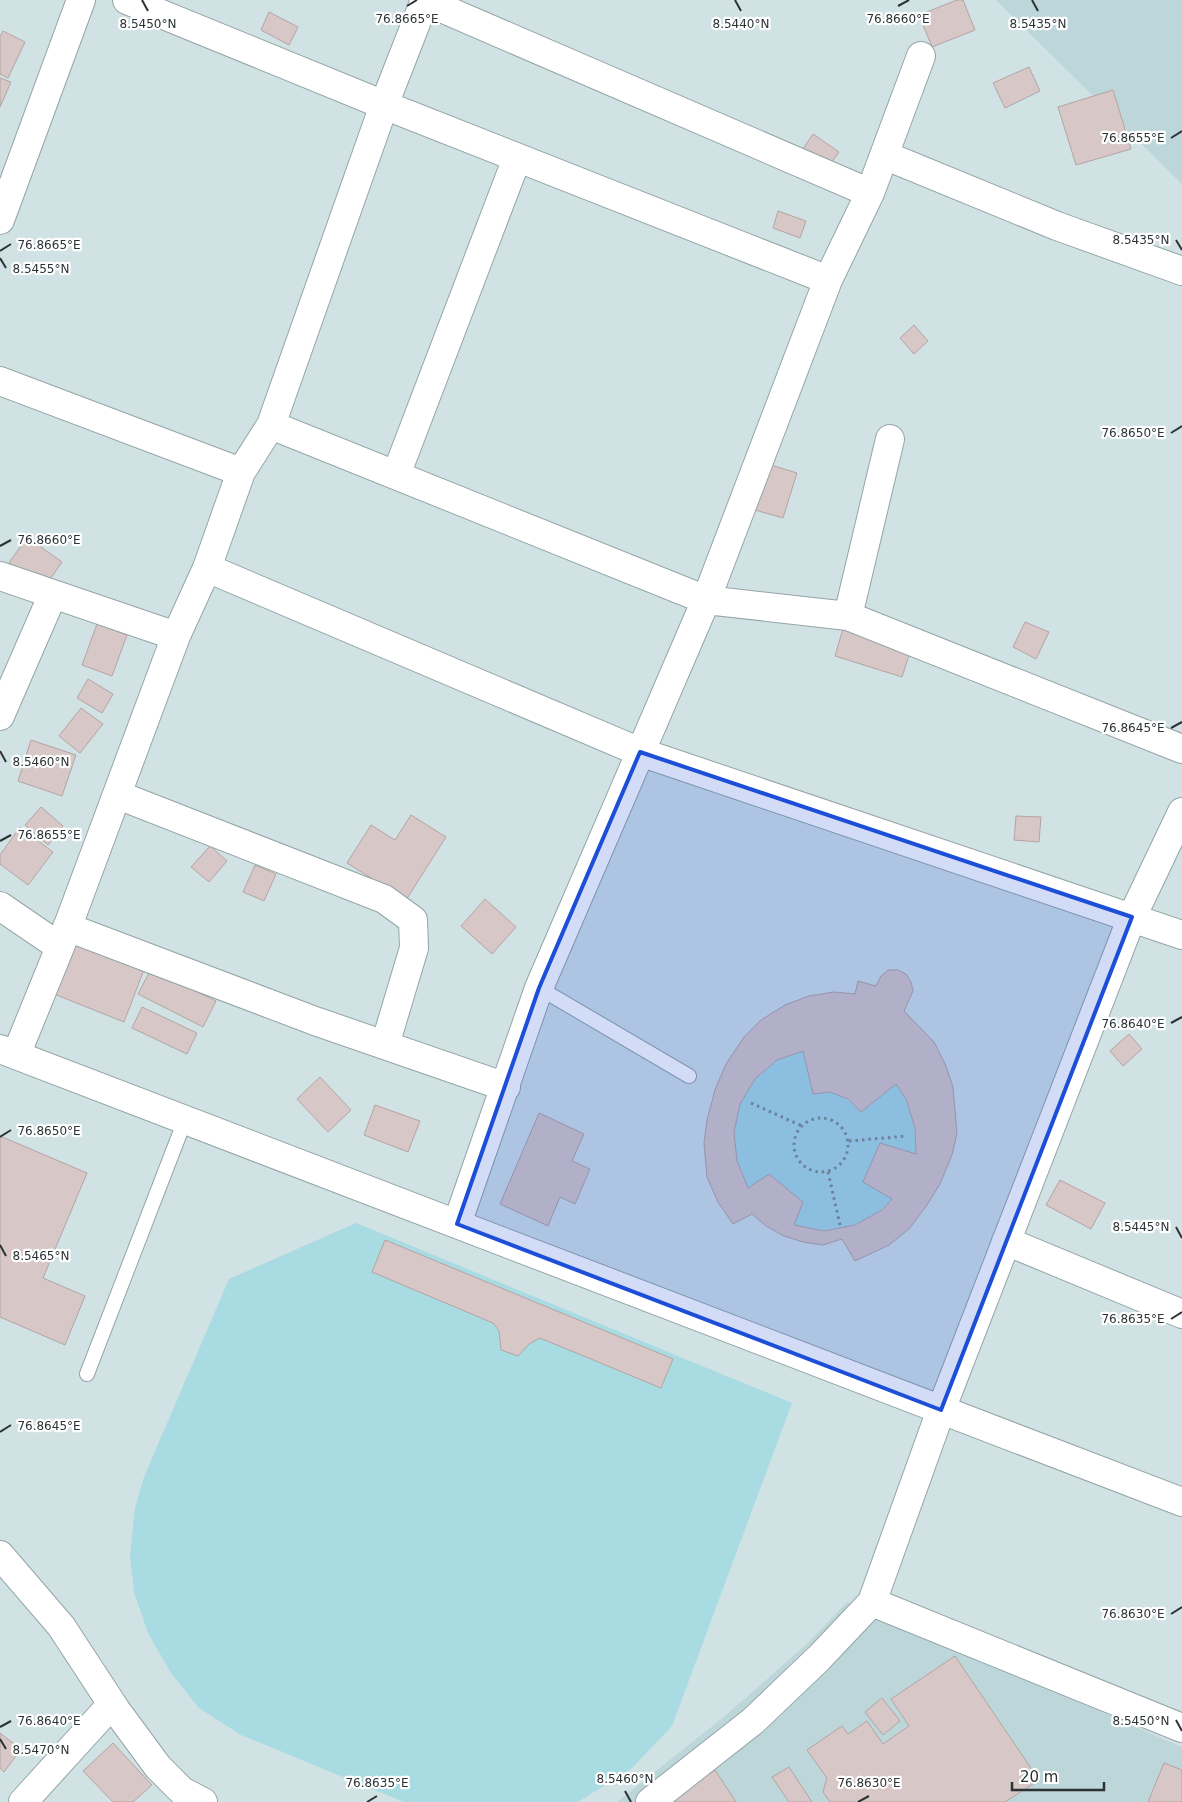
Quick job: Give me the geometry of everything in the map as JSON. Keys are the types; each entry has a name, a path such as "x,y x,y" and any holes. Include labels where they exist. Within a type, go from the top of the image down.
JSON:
{"street":[{"path":"0,220 80,0"},
{"path":"127,0 384,105 828,280"},
{"path":"870,193 425,0 384,105 271,424 242,472 207,568 176,636 64,937 8,1052 1182,1502"},
{"path":"458,1224 539,988 706,600 828,280 870,193 921,56"},
{"path":"884,155 1057,226 1182,271"},
{"path":"396,475 517,158"},
{"path":"0,381 242,472"},
{"path":"271,424 706,600 848,616 1182,749"},
{"path":"848,616 890,439"},
{"path":"207,568 640,752 1182,935"},
{"path":"0,576 176,636"},
{"path":"0,716 53,594"},
{"path":"118,795 384,899 413,920 414,948 385,1045"},
{"path":"650,1802 753,1721 819,1658 872,1602 941,1410 1132,917 1182,812"},
{"path":"0,906 64,937 506,1087"},
{"path":"1006,1242 1182,1314"},
{"path":"0,1556 61,1626 112,1704 158,1767 182,1791 203,1802"},
{"path":"872,1602 1182,1728"},
{"path":"23,1802 112,1704"}],"lane":[{"path":"539,988 689,1076"},
{"path":"87,1374 185,1120"}],"path":[{"path":"751,1103 802,1126"},
{"path":"814,1118 833,1120 840,1125 849,1141 846,1157 836,1169 828,1172 819,1172 810,1170 802,1164 796,1156 794,1138 802,1126 805,1122 814,1118"},
{"path":"849,1141 907,1136"},
{"path":"828,1172 840,1225"}],"highlighted area":[{"path":"640,752 1132,917 941,1410 457,1224 539,988"}],"shaded area":[{"path":"996,0 1182,0 1182,184"},
{"path":"803,1051 813,1093 839,1095 861,1112 896,1084 906,1101 912,1117 916,1154 880,1143 863,1182 892,1199 878,1212 853,1225 821,1230 794,1225 769,1174 748,1188 737,1161 734,1132 740,1104 755,1079 777,1060"},
{"path":"356,1223 792,1403 672,1726 631,1769 576,1802 404,1802 241,1735 199,1708 171,1673 148,1633 134,1592 130,1555 135,1508 144,1477 229,1279"},
{"path":"847,1602 1182,1747 1182,1802 617,1802 725,1716 809,1642"}],"building":[{"path":"957,0 963,0 975,30 932,47 919,15"},
{"path":"269,12 298,27 289,45 261,30"},
{"path":"3,31 25,42 8,78 0,74 0,37"},
{"path":"1029,67 1040,91 1005,108 993,83"},
{"path":"0,78 11,82 0,107"},
{"path":"1113,90 1131,149 1076,165 1058,107"},
{"path":"813,134 839,152 826,170 801,152"},
{"path":"778,211 806,221 800,238 773,228"},
{"path":"914,325 928,341 914,354 900,338"},
{"path":"755,460 797,473 783,518 741,506"},
{"path":"27,537 62,562 44,588 9,563"},
{"path":"1025,622 1049,632 1036,659 1013,647"},
{"path":"97,624 127,635 112,676 82,665"},
{"path":"844,625 912,646 902,677 835,656"},
{"path":"88,679 113,694 102,713 77,698"},
{"path":"81,708 103,724 80,753 59,736"},
{"path":"31,740 76,755 62,796 18,781"},
{"path":"41,807 63,826 48,845 25,825"},
{"path":"411,815 446,837 406,900 347,863 371,825 395,840"},
{"path":"1016,816 1041,817 1039,842 1014,840"},
{"path":"20,827 53,852 28,885 0,864 0,855"},
{"path":"210,846 227,861 209,882 191,867"},
{"path":"255,865 276,874 264,901 243,892"},
{"path":"485,899 516,927 492,954 461,926"},
{"path":"75,939 145,967 124,1022 54,994"},
{"path":"151,969 216,1001 203,1027 138,994"},
{"path":"888,970 898,970 906,974 911,982 913,991 904,1011 934,1042 946,1066 953,1087 957,1133 952,1155 940,1184 909,1229 889,1245 855,1261 842,1239 823,1245 803,1242 784,1236 766,1226 752,1214 733,1224 718,1202 707,1177 704,1143 707,1120 715,1090 726,1064 744,1037 761,1020 785,1005 809,996 834,992 855,994 858,981 876,986 881,976","holes":["803,1051 813,1094 830,1092 848,1099 861,1112 896,1084 906,1099 915,1128 916,1154 880,1143 863,1182 892,1199 882,1210 855,1225 824,1231 794,1225 803,1202 769,1174 748,1188 737,1161 734,1132 740,1104 755,1079 777,1060"]},
{"path":"142,1007 197,1033 187,1054 132,1028"},
{"path":"1129,1034 1142,1049 1123,1066 1110,1051"},
{"path":"320,1077 351,1110 328,1132 297,1099"},
{"path":"375,1105 420,1121 408,1152 364,1135"},
{"path":"539,1113 584,1134 572,1161 590,1169 575,1204 560,1197 548,1226 500,1204"},
{"path":"0,1136 87,1173 43,1278 85,1296 65,1345 0,1317"},
{"path":"1060,1180 1105,1203 1091,1229 1046,1205"},
{"path":"385,1240 673,1359 661,1388 540,1338 529,1344 518,1356 501,1350 499,1331 493,1323 372,1272"},
{"path":"955,1656 1039,1780 1005,1802 830,1802 823,1792 827,1778 807,1750 842,1726 848,1734 867,1721 883,1744 909,1726 891,1699"},
{"path":"882,1698 900,1721 883,1735 865,1712"},
{"path":"0,1733 21,1749 4,1772 0,1768"},
{"path":"113,1743 152,1785 133,1802 113,1802 83,1771"},
{"path":"1164,1763 1182,1770 1182,1802 1148,1802"},
{"path":"789,1767 812,1802 789,1802 772,1777"},
{"path":"715,1770 736,1802 665,1802"}]}
